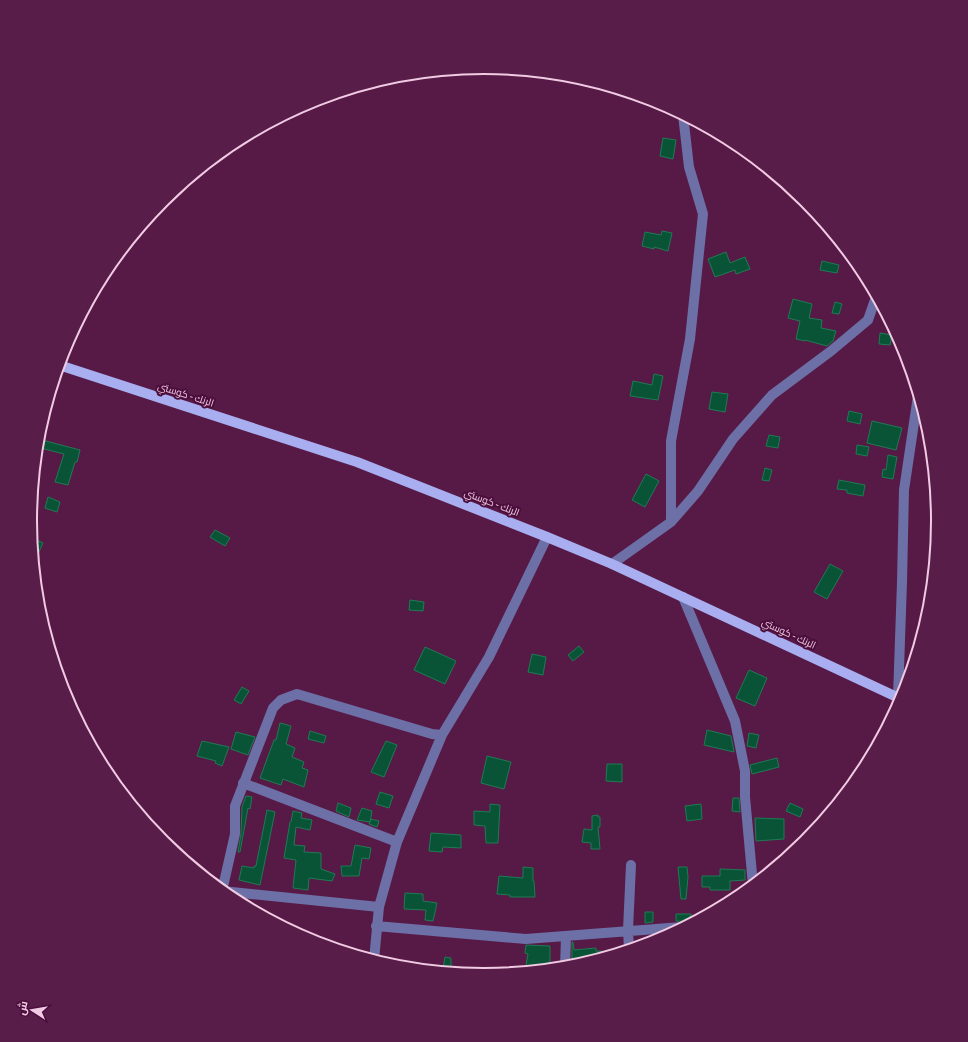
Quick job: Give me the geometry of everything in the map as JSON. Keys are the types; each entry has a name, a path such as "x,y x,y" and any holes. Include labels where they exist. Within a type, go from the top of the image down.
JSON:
{"main road":[{"name":"الرنك - كوستي","path":"65,367 357,462 547,537 612,564 895,696"}],"street":[{"path":"671,522 671,441 690,339 703,214 689,167 685,121"},
{"path":"612,564 671,522 698,491 733,439 772,395 831,351 868,320 874,303"},
{"path":"900,683 904,490 919,419"},
{"path":"374,954 379,907 397,842 442,735 489,657 547,537"},
{"path":"683,597 735,721 745,771 745,798 752,879"},
{"path":"224,884 235,834 235,806 274,708 281,700 297,694 432,734 442,735"},
{"path":"243,783 397,842"},
{"path":"629,944 631,865"},
{"path":"235,892 379,907"},
{"path":"376,926 526,939 669,928"},
{"path":"565,960 566,937"}],"building":[{"path":"663,138 676,140 673,159 660,156"},
{"path":"662,231 672,233 668,251 654,247 654,249 642,246 645,232 661,235"},
{"path":"726,252 730,263 745,257 750,269 736,274 735,270 715,277 708,259"},
{"path":"822,261 839,265 837,273 820,270"},
{"path":"793,299 812,304 809,318 822,320 821,328 836,331 833,341 827,346 796,339 800,321 788,318"},
{"path":"835,302 842,304 839,314 832,313"},
{"path":"880,333 890,335 891,338 890,345 879,344"},
{"path":"654,374 663,376 658,400 630,396 633,381 652,385"},
{"path":"712,392 728,394 725,412 709,409"},
{"path":"849,411 862,414 860,424 847,421"},
{"path":"872,421 902,428 896,450 867,443"},
{"path":"769,435 780,437 778,448 766,446"},
{"path":"45,441 80,450 68,485 55,482 64,454 43,449"},
{"path":"857,445 869,447 867,456 856,454"},
{"path":"888,455 897,457 893,479 882,477 883,469 886,470"},
{"path":"765,468 772,470 769,481 762,480"},
{"path":"646,474 659,481 645,507 632,500"},
{"path":"839,480 865,485 863,496 847,493 847,490 837,489"},
{"path":"48,497 60,502 57,512 45,508"},
{"path":"215,530 230,538 225,546 210,537"},
{"path":"38,541 43,543 38,553"},
{"path":"830,564 843,571 827,599 814,592"},
{"path":"410,600 424,602 423,611 409,610"},
{"path":"579,646 584,652 573,661 568,655"},
{"path":"425,647 456,661 445,684 414,670"},
{"path":"532,654 546,657 543,675 528,672"},
{"path":"749,670 767,678 755,706 736,698"},
{"path":"242,687 249,691 241,704 234,700"},
{"path":"280,723 291,726 286,744 295,748 292,757 304,762 302,768 308,770 304,787 283,779 281,785 260,778 274,740 276,740"},
{"path":"707,730 731,736 734,752 704,745"},
{"path":"310,731 326,736 324,743 308,739"},
{"path":"236,732 255,737 248,755 231,749"},
{"path":"749,733 759,735 756,748 747,746"},
{"path":"202,741 229,747 222,766 215,763 216,761 197,756"},
{"path":"386,741 397,745 384,777 371,772"},
{"path":"487,756 511,762 504,789 481,783"},
{"path":"777,758 779,767 752,774 750,765"},
{"path":"607,764 622,764 622,782 606,781"},
{"path":"380,792 393,796 389,808 376,804"},
{"path":"246,796 252,797 250,809 248,808 240,852 238,852 241,834 242,807"},
{"path":"733,798 739,798 740,812 732,811"},
{"path":"338,803 351,808 349,817 336,811"},
{"path":"790,803 803,809 800,817 786,811"},
{"path":"490,804 500,805 498,843 486,843 485,826 474,825 474,811 490,812"},
{"path":"701,804 702,819 687,821 685,806"},
{"path":"362,808 372,811 370,822 357,820"},
{"path":"267,810 275,812 260,885 239,880 242,866 254,868 254,866 256,866"},
{"path":"293,811 302,813 301,818 312,820 310,830 296,827 294,845 305,846 304,852 321,853 321,869 335,874 332,881 309,878 308,890 293,888 296,860 284,858"},
{"path":"598,815 598,817 600,817 600,827 598,827 600,849 591,849 591,843 582,842 584,829 592,830 592,816"},
{"path":"755,818 784,819 784,839 756,841"},
{"path":"371,819 379,821 377,827 369,824"},
{"path":"431,833 461,835 461,848 443,847 442,852 429,851"},
{"path":"355,845 371,848 369,859 362,858 359,876 342,876 341,866 351,866"},
{"path":"523,867 533,868 535,897 510,897 510,895 497,894 499,876 523,878"},
{"path":"678,867 687,867 688,877 686,899 681,899"},
{"path":"720,869 745,870 745,880 730,881 730,890 710,890 710,887 702,887 702,876 720,876"},
{"path":"405,893 423,894 423,901 437,903 433,921 425,920 426,910 404,909"},
{"path":"645,912 653,912 653,922 645,923"},
{"path":"676,914 691,914 691,917 683,921 676,921"},
{"path":"572,942 574,950 596,948 596,951 605,951 600,953 572,959"},
{"path":"526,945 550,946 550,963 526,966 528,954 525,953"},
{"path":"445,957 451,958 451,967 444,966"}]}
